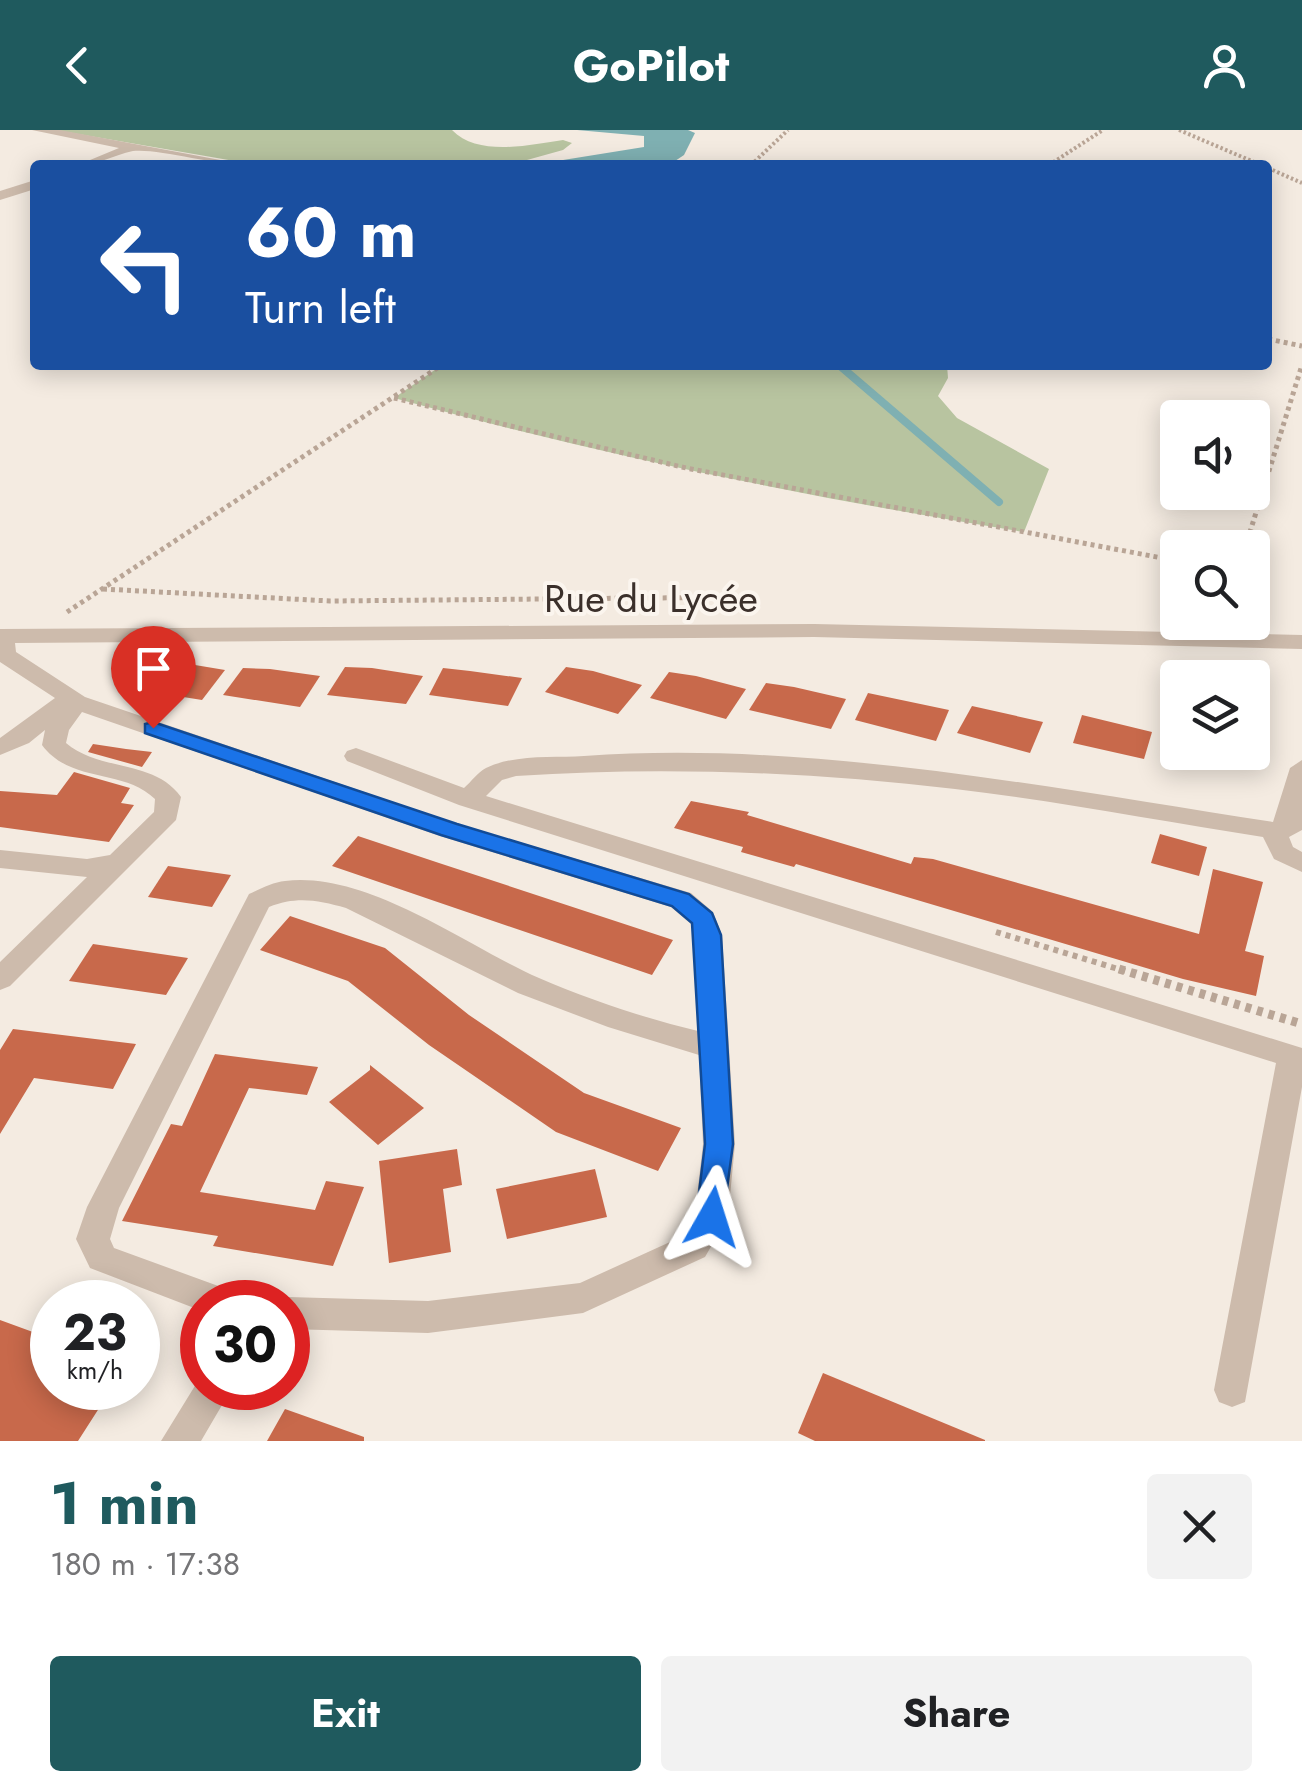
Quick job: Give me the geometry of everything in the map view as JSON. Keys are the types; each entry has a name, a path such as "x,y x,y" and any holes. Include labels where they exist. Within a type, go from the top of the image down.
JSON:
{"street":[{"path":"38,130 210,160"},
{"path":"98,160 133,147"},
{"path":"0,196 30,186"},
{"name":"Rue du Lycée","path":"2,636 752,633 1148,636 1302,642"},
{"path":"2,636 5,655 73,700 449,830 681,900 703,919 708,935 719,1144 712,1217 694,1247 583,1298 428,1318 310,1315"},
{"path":"0,746 20,738 73,700"},
{"path":"6,968 122,862 168,814 168,798 159,785 133,776 81,768 54,745 73,700"},
{"path":"356,756 468,799 1297,1058 1232,1390"},
{"path":"468,799 493,774 515,768 618,760 724,762 956,781 1232,826 1286,831"},
{"path":"1302,768 1286,831 1302,863"},
{"path":"0,860 72,868 122,862"},
{"path":"180,1287 102,1258 93,1239 103,1208 259,901 272,890 295,886 426,928 524,984 711,1046"},
{"path":"180,1441 200,1410"}],"path":[{"path":"756,160 788,130"},
{"path":"1057,160 1103,130"},
{"path":"1179,130 1249,160"},
{"path":"1272,170 1302,182"},
{"path":"1272,341 1302,346"},
{"path":"1251,530 1302,365"},
{"path":"54,636 67,612 435,370"},
{"path":"394,398 482,422 826,498 1160,559"},
{"path":"103,589 330,601 757,597"}],"green space":[{"path":"55,130 452,130 476,144 490,146 563,140 572,143 563,150 527,160 228,160"},
{"path":"435,370 947,370 948,378 938,396 957,418 1049,469 1024,532 786,490 628,456 394,398"}],"water":[{"path":"577,130 695,133 684,155 676,160 563,160 644,147 644,136"}],"building":[{"path":"149,661 225,670 202,700 127,688"},
{"path":"345,667 423,676 406,704 327,695"},
{"path":"566,667 642,685 618,714 545,692"},
{"path":"243,668 320,676 300,707 223,695"},
{"path":"443,668 522,678 508,706 429,695"},
{"path":"669,672 746,689 726,719 650,698"},
{"path":"766,683 846,699 831,729 749,710"},
{"path":"868,693 949,710 936,741 855,720"},
{"path":"972,706 1043,722 1030,753 957,733"},
{"path":"1082,715 1152,732 1144,759 1073,743"},
{"path":"93,744 152,752 142,767 88,752"},
{"path":"74,772 130,788 121,803 134,805 109,842 0,827 0,791 57,795"},
{"path":"691,801 749,812 747,815 911,864 914,857 933,859 1199,934 1213,869 1263,882 1245,951 1264,956 1256,996 1183,979 796,864 794,867 741,852 743,847 674,828"},
{"path":"1160,834 1207,847 1199,876 1151,863"},
{"path":"358,836 673,940 652,975 332,866"},
{"path":"168,866 231,875 212,907 148,897"},
{"path":"290,916 385,948 469,1015 584,1093 681,1128 658,1171 556,1132 429,1045 348,981 260,950"},
{"path":"93,944 188,958 166,995 69,981"},
{"path":"13,1029 136,1044 113,1089 34,1078 0,1134 0,1050"},
{"path":"215,1054 318,1067 307,1095 249,1088 200,1192 315,1210 326,1181 364,1187 333,1266 213,1246 218,1236 122,1221 171,1124 182,1126"},
{"path":"370,1065 424,1108 378,1145 329,1102 370,1070"},
{"path":"457,1149 462,1185 443,1189 451,1252 389,1263 379,1161"},
{"path":"595,1169 607,1217 507,1239 496,1189"},
{"path":"0,1320 30,1331 30,1410 98,1410 78,1441 0,1441"},
{"path":"823,1373 985,1441 815,1441 798,1433"},
{"path":"284,1410 364,1437 364,1441 267,1441"}],"waterway":[{"path":"845,370 999,502"}],"route":[{"path":"153,728 449,830 681,900 703,919 708,935 719,1144 712,1217"}]}
